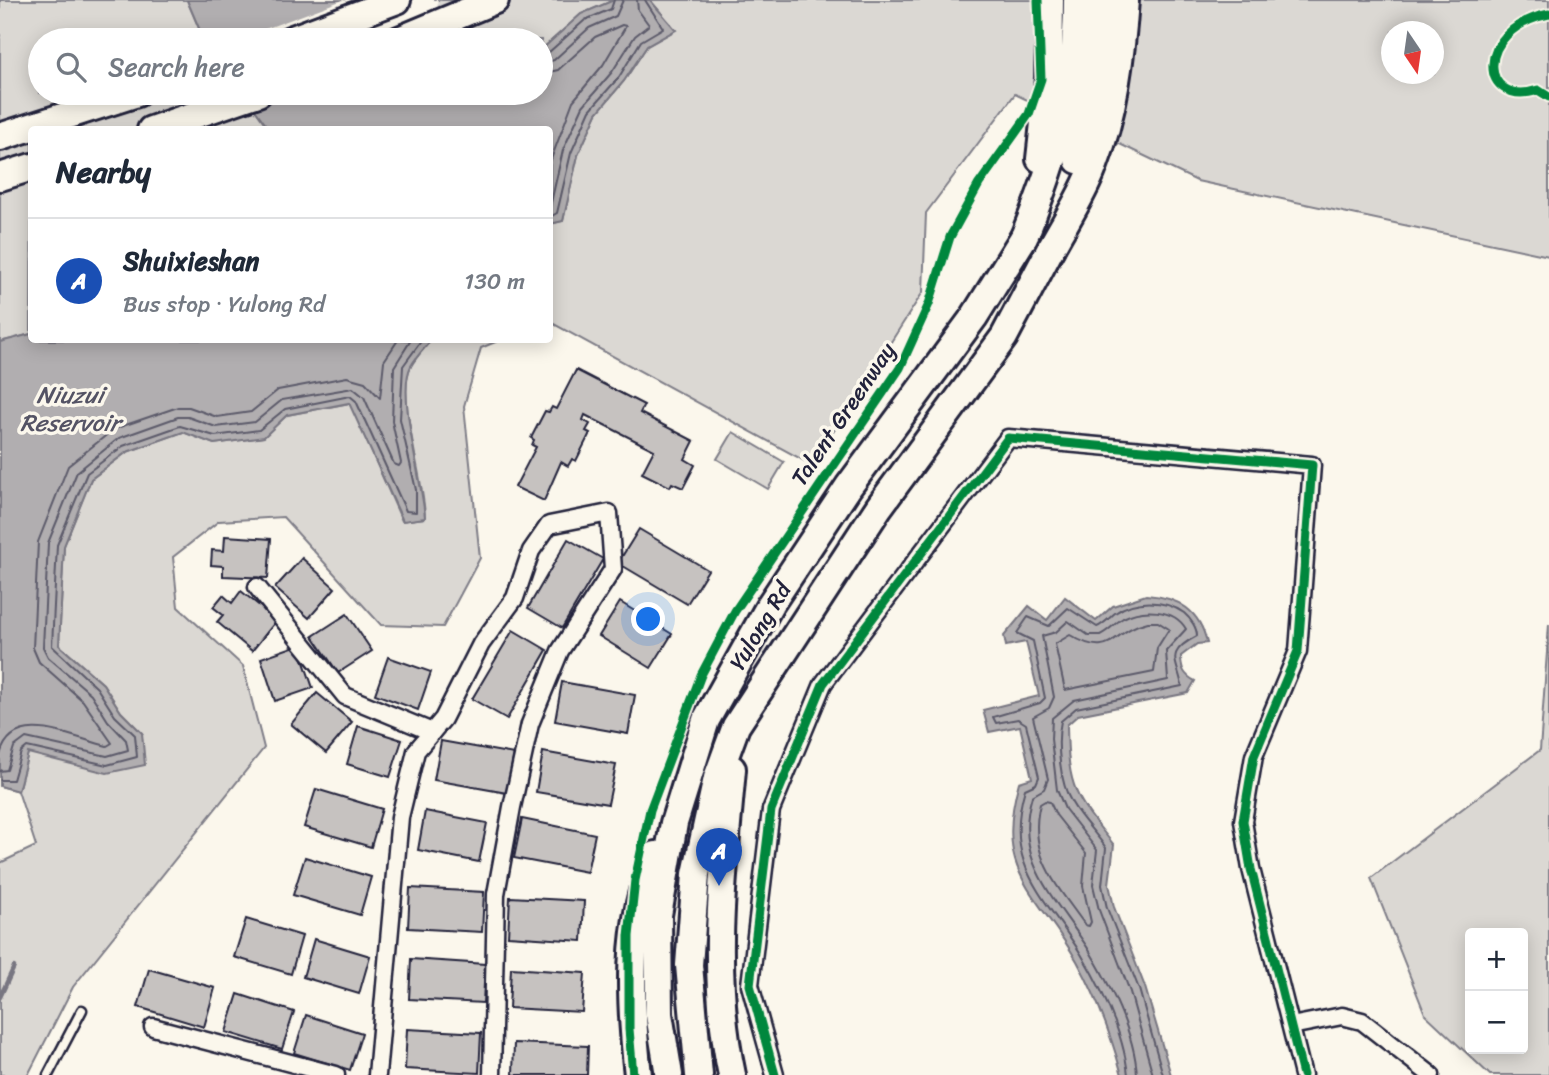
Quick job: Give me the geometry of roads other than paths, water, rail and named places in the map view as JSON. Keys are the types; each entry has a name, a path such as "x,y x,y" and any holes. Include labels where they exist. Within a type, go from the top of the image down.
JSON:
{"main road":[{"path":"321,28 397,0"},
{"path":"428,28 495,0"},
{"path":"1024,237 1045,121 1052,31 1050,0"},
{"path":"1024,237 1047,182 1070,101 1077,52 1077,0"},
{"path":"1051,248 1083,144 1094,96 1100,49 1100,0"},
{"path":"1051,248 1093,169 1108,120 1119,67 1125,0"},
{"path":"34,126 100,105"},
{"path":"163,126 223,105"},
{"path":"0,137 28,128"},
{"path":"0,177 28,168"},
{"name":"Yulong Rd","path":"669,1075 659,1014 657,915 674,823 706,720 770,605 849,486 974,317 1024,237"},
{"name":"Yulong Rd","path":"699,1075 689,965 695,885 717,778 736,726 879,507 1004,337 1051,248"},
{"path":"732,1075 723,1029 718,942 736,726"},
{"path":"638,1075 634,1041 635,929 639,903 650,869 674,823"}],"street":[{"path":"775,1075 750,985 771,810 823,684 1008,438 1312,465 1297,651 1254,756 1243,821 1251,869 1303,1075"},
{"path":"377,1075 400,817 416,751 443,719 481,644 515,598 531,551 549,525 609,513 613,569 560,651 530,724 514,795 496,894 492,1075"},
{"path":"257,587 345,696 432,732"},
{"path":"1291,1026 1342,1016 1362,1021 1431,1075"},
{"path":"153,1027 336,1075"}],"lane":[{"path":"48,1075 82,1010"}],"water":[{"path":"187,0 342,0 410,28 199,28"},
{"path":"614,0 650,0 676,30 647,46 624,81 597,113 578,155 563,221 553,223 553,126 267,126 252,105 553,105 553,39 581,14"},
{"name":"Niuzui Reservoir","path":"28,335 28,343 429,343 411,366 407,379 408,417 425,518 403,521 349,403 287,415 264,437 214,444 183,432 127,452 91,479 64,546 59,645 103,684 121,712 142,733 145,765 107,773 28,753 18,791 0,786 0,342"},
{"path":"1146,595 1178,603 1199,622 1207,643 1197,644 1181,656 1184,671 1195,681 1188,693 1078,715 1067,725 1068,747 1076,791 1090,815 1114,845 1109,884 1114,907 1145,987 1171,1075 1122,1075 1103,1016 1084,975 1023,879 1015,860 1011,839 1012,813 1019,782 1032,778 1020,726 989,732 983,710 1039,696 1026,642 1006,646 1004,636 1029,606 1047,620 1065,597 1096,621 1113,606"}],"waterway":[{"path":"0,997 14,967"}],"place":[{"name":"Shuixieshan","path":"719,886"}]}
